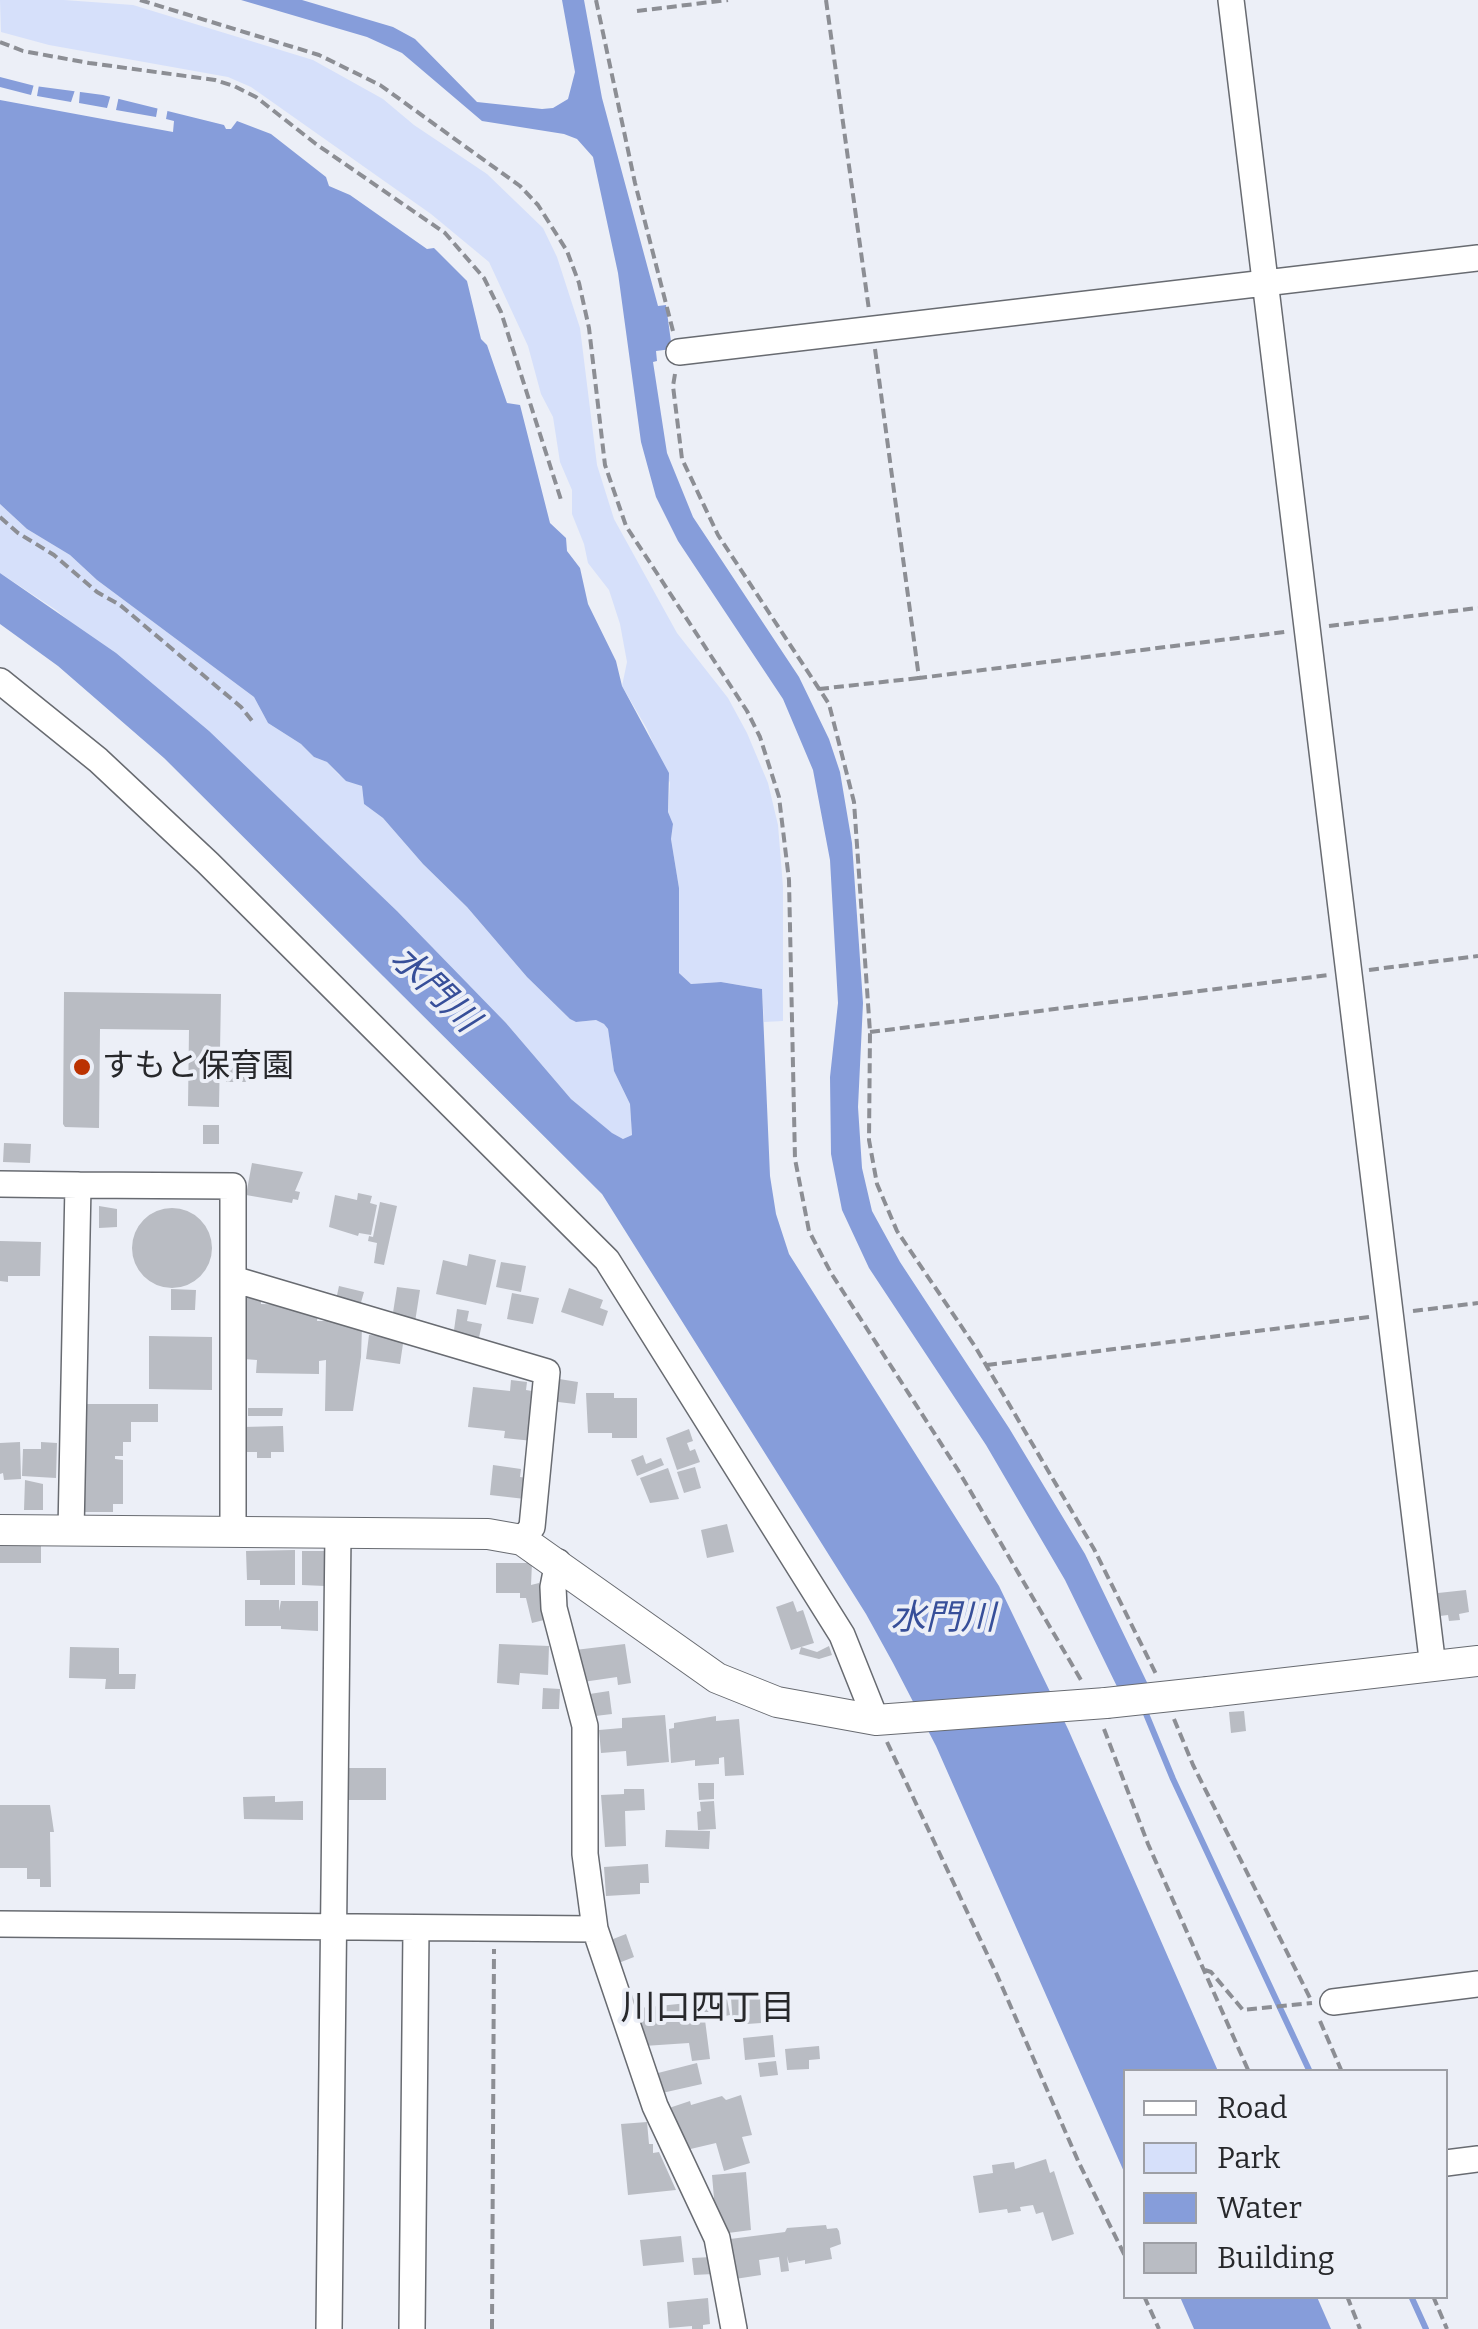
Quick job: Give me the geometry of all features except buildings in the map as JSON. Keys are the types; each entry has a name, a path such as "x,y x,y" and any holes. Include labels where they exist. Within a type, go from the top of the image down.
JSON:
{"street":[{"path":"1231,0 1434,1667"},
{"path":"679,352 1478,258"},
{"path":"0,681 98,760 208,864 608,1260 842,1635 876,1720"},
{"path":"0,1184 234,1186 233,1532"},
{"path":"71,1530 78,1185"},
{"path":"233,1279 548,1372 532,1527 522,1540"},
{"path":"0,1530 488,1534 522,1540 717,1678 777,1702 876,1720 1092,1704 1478,1660"},
{"path":"329,2329 338,1533"},
{"path":"558,1562 554,1608 585,1726 585,1854 595,1928 654,2106 717,2238 734,2329"},
{"path":"0,1924 595,1928"},
{"path":"412,2329 416,1929"},
{"path":"1321,2008 1478,1984"},
{"path":"1448,2162 1478,2158"}],"path":[{"path":"140,0 320,56 380,86 520,186 567,251 584,305 605,464 620,511 646,559 746,711 760,738 780,797 789,880 795,1160 809,1231 830,1273 958,1470 1092,1704 1148,1844 1248,2069"},
{"path":"596,0 635,183 679,352 673,386 682,460 718,535 828,704 854,802 870,1032 869,1140 877,1184 896,1231 986,1365 1094,1548 1156,1676"},
{"path":"637,11 728,0"},
{"path":"826,0 919,678"},
{"path":"0,42 22,51 234,86 256,97 316,144 445,233 484,278 497,302 562,503"},
{"path":"0,517 66,564 97,592 120,605 241,706 253,722"},
{"path":"819,689 1478,608"},
{"path":"870,1032 1478,956"},
{"path":"986,1365 1478,1303"},
{"path":"1171,1712 1193,1765 1321,2008 1341,2069"},
{"path":"876,1720 1123,2252"},
{"path":"492,2329 494,1929"},
{"path":"1204,1970 1211,1972 1244,2010 1304,2004"},
{"path":"1145,2299 1159,2329"},
{"path":"1348,2299 1360,2329"},
{"path":"1435,2299 1447,2329"}],"green space":[{"path":"0,0 133,5 313,60 383,99 487,174 543,228 557,257 580,328 597,465 614,519 677,633 728,698 768,783 778,825 783,887 783,1021 764,1022 762,989 721,982 691,984 679,973 679,888 671,839 673,824 668,812 670,783 647,729 622,686 627,662 620,624 609,590 588,563 572,514 572,490 560,462 553,417 541,394 528,346 489,262 431,214 251,87 228,77 49,45 1,32"},
{"path":"0,504 27,529 70,555 97,580 254,697 268,723 327,762 339,775 362,786 364,804 383,818 467,907 527,977 570,1019 604,1024 614,1071 630,1104 632,1135 623,1139 611,1133 571,1099 506,1023 397,911 271,791 56,610 0,573"}],"water":[{"path":"241,0 302,0 393,27 415,39 477,102 542,109 553,108 568,99 575,72 562,0 584,0 602,98 658,306 666,305 672,349 656,351 657,361 653,362 667,453 693,517 799,677 840,772 852,843 863,1003 858,1107 862,1168 872,1211 900,1262 1009,1428 1085,1554 1156,1701 1126,1705 1065,1580 986,1445 869,1268 842,1210 831,1154 830,1077 838,1003 830,860 813,770 783,699 678,541 656,497 641,442 618,273 593,157 577,139 564,134 482,121 402,53 367,37"},
{"name":"水門川","path":"0,77 103,95 224,125 226,129 237,121 271,134 326,177 329,186 350,195 427,249 434,248 467,281 481,339 487,345 507,403 520,405 550,523 566,538 567,551 580,568 588,604 616,661 622,686 669,773 668,812 673,824 671,839 679,888 679,973 691,984 721,982 762,989 770,1176 776,1214 789,1254 999,1586 1068,1729 1217,2069 1123,2069 1123,2169 936,1746 893,1663 602,1194 164,758 58,666 0,624 0,573 116,653 209,731 397,911 506,1023 571,1099 623,1139 632,1135 630,1104 614,1071 608,1029 596,1020 570,1019 527,977 467,907 383,818 364,804 362,786 346,781 327,762 268,723 254,697 97,580 70,555 27,529 0,504"},
{"path":"1181,2299 1318,2299 1331,2329 1194,2329"}],"pier":[{"path":"34,84 39,85 37,96 71,102 75,90 80,91 79,103 107,108 111,94 119,96 116,110 156,117 158,106 168,108 166,119 174,121 173,132 0,100 0,87 31,95"}],"waterway":[{"path":"1144,1709 1309,2069"},
{"path":"1412,2299 1426,2329"}],"place":[{"name":"すもと保育園","path":"82,1067"}],"district":[{"name":"川口四丁目","path":"708,2009"}]}
